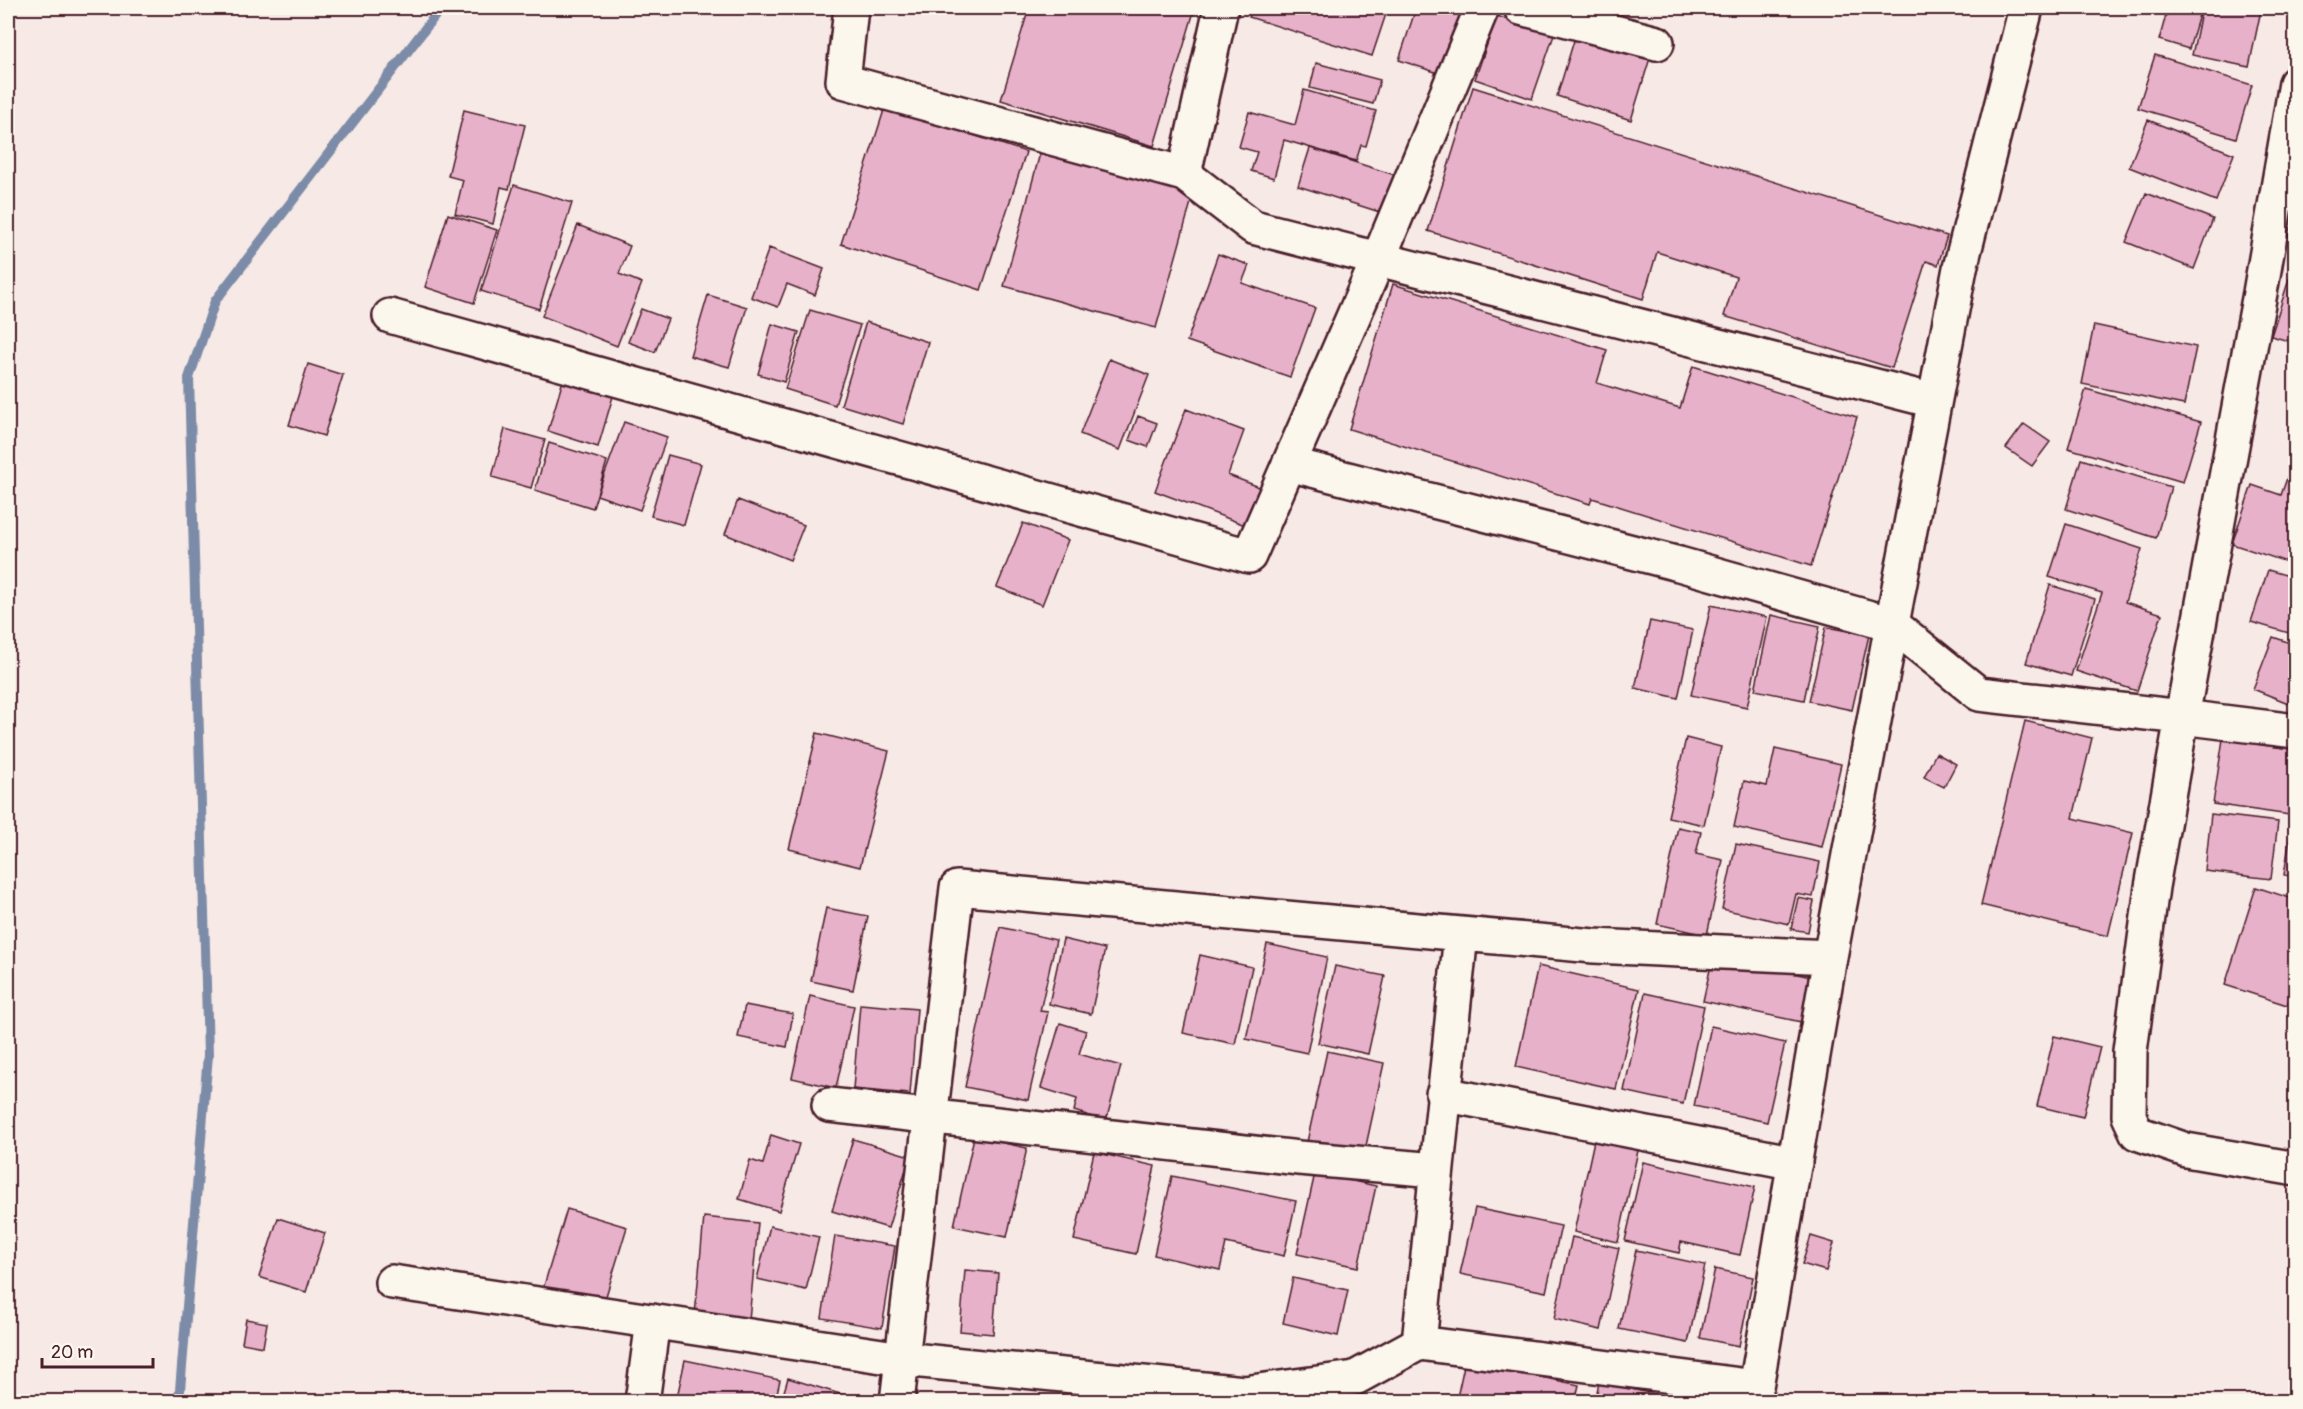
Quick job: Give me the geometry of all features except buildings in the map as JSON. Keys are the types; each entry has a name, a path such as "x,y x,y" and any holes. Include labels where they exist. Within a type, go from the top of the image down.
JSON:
{"street":[{"path":"851,8 843,81 1184,174 1253,227 1934,401"},
{"path":"1184,174 1221,8"},
{"path":"390,316 1249,556 1378,260 1482,8"},
{"path":"1521,8 1657,43"},
{"path":"392,1281 902,1359 1244,1393 1357,1390 1419,1342 1756,1387 1830,957 1960,268 2026,8"},
{"path":"2295,84 2260,293 2152,887 2130,1052 2129,1116 2137,1133 2186,1150 2295,1169"},
{"path":"1289,464 1679,564 1892,624 1979,694 2295,731"},
{"path":"897,1401 957,888 1594,946 1830,957"},
{"path":"1419,1342 1461,934"},
{"path":"1443,1094 1795,1163"},
{"path":"829,1105 1299,1158 1436,1170"},
{"path":"642,1401 654,1321"}],"waterway":[{"path":"179,1402 208,1055 189,378 215,301 441,8"}]}
